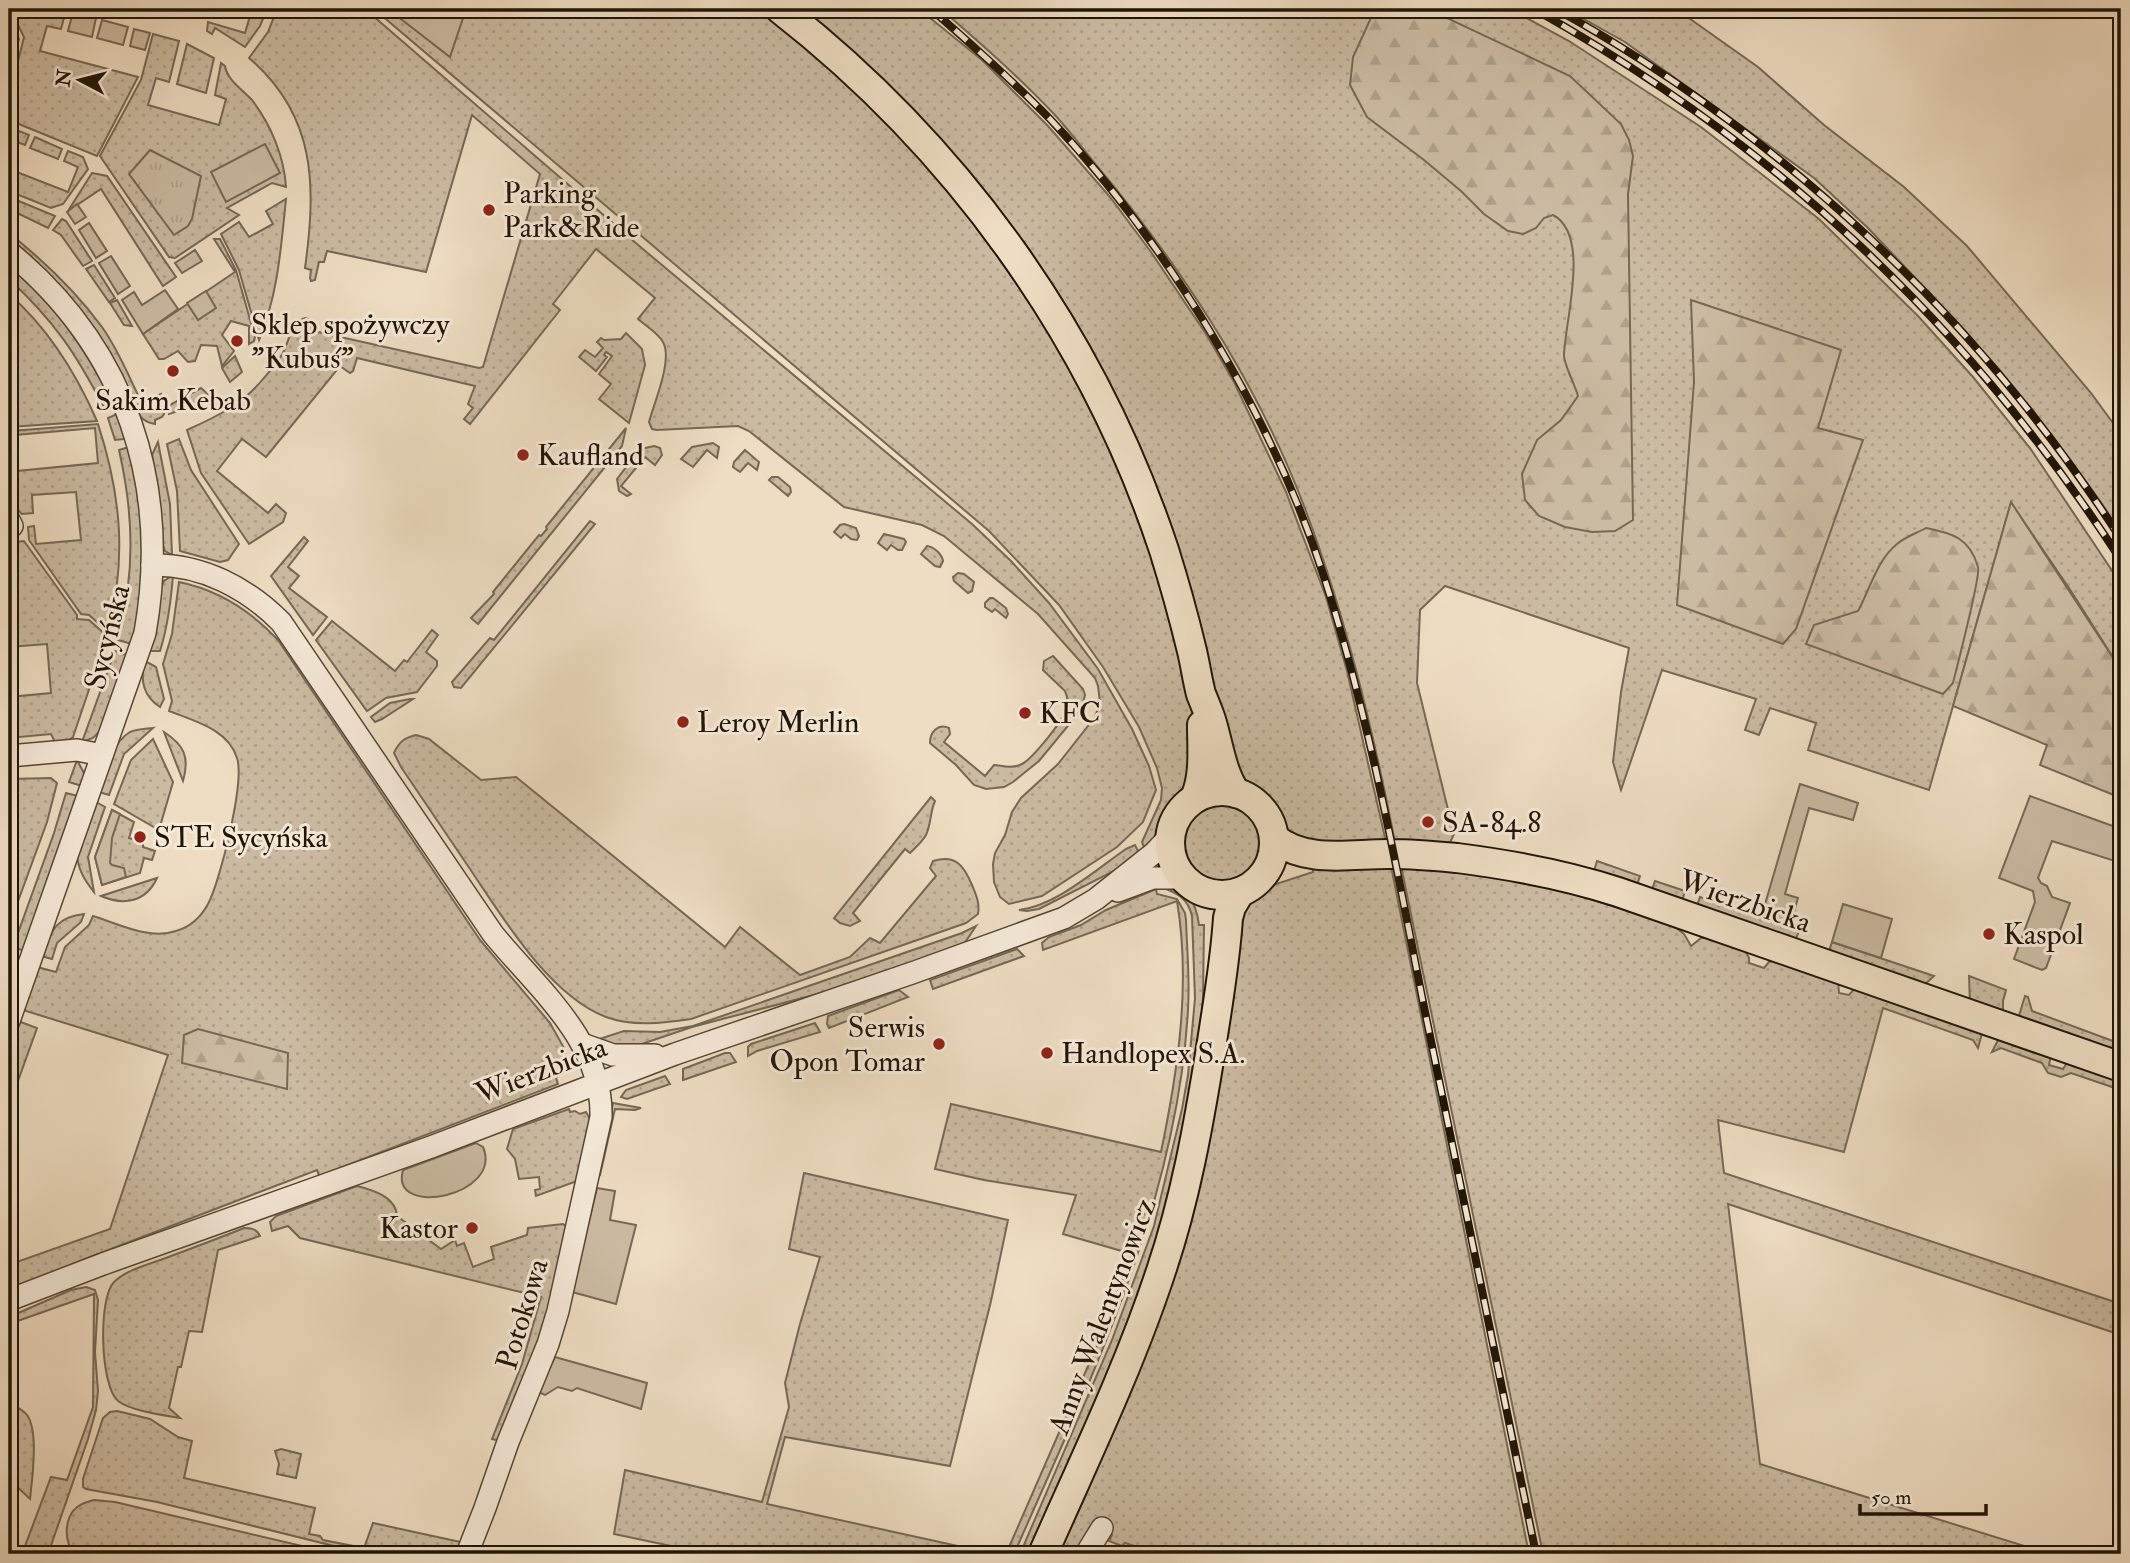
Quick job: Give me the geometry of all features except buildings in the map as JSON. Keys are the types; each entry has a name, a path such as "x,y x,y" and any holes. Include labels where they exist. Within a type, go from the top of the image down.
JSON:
{"main road":[{"path":"780,9 850,67 922,139 992,223 1048,304 1091,379 1146,499 1178,598 1201,694 1213,725 1226,774 1236,793"},
{"path":"1195,799 1200,787 1202,768 1201,694"},
{"path":"1218,791 1236,793 1262,810 1271,826 1274,838 1272,857 1264,874 1255,884 1240,892 1217,895 1191,884 1173,861 1170,836 1177,817 1195,799 1218,791"},
{"name":"Wierzbicka","path":"1274,838 1291,850 1315,855 1433,856 1491,863 1571,878 2121,1067"},
{"name":"Wierzbicka","path":"1264,874 1335,856"},
{"name":"Anny Walentynowicz","path":"1191,884 1207,909 1210,933 1210,1054"},
{"name":"Anny Walentynowicz","path":"1043,1554 1128,1356 1161,1270 1193,1154 1220,997 1228,918 1240,892"}],"street":[{"name":"Sycyńska","path":"9,252 37,277 70,313 96,350 124,405 146,480 151,513 152,565 152,591 145,633 10,1014"},
{"name":"Potokowa","path":"152,565 183,567 219,579 255,598 281,622 494,934 564,1014 582,1044 598,1083 602,1098 601,1117 558,1311 548,1345 508,1442 467,1554"},
{"path":"9,756 77,750 102,755"},
{"name":"Wierzbicka","path":"9,1300 382,1166 675,1054 1064,918 1096,899 1154,853 1170,836"},
{"name":"Wierzbicka","path":"1096,899 1153,878 1191,884"},
{"path":"582,1044 613,1055 675,1054"},
{"path":"1086,1554 1101,1528"}],"green space":[{"path":"20,9 66,10 61,29 47,26 40,51 138,77 97,156 9,120 9,97 24,37 17,23"},
{"path":"252,9 267,9 260,26 245,47 215,28 212,34 207,31 208,22 245,33"},
{"path":"277,9 365,9 644,250 972,524 1011,561 1049,603 1098,669 1132,729 1149,766 1156,790 1143,822 1117,847 1042,896 1009,904 1000,897 994,882 993,864 1012,812 1021,798 1058,764 1095,717 1100,702 1095,678 1038,614 944,536 922,525 844,507 749,431 738,426 652,429 649,422 664,370 665,350 658,336 638,319 655,298 596,249 553,304 560,310 470,424 464,419 473,408 468,404 475,386 357,358 350,373 340,366 266,457 242,439 217,471 268,513 276,504 286,513 283,522 249,544 201,473 187,430 247,396 271,370 281,356 293,328 305,318 311,320 309,330 483,367 540,174 472,115 426,272 327,251 324,262 319,262 315,280 311,281 311,270 305,268 310,209 307,154 300,129 288,104 271,80 249,58 268,32"},
{"path":"374,9 761,9 847,81 932,167 1025,289 1078,378 1146,531 1185,669 1196,748 1182,797 1168,816 1160,836 1146,852 1142,842 1161,800 1162,788 1157,768 1139,727 1103,667 1059,605 989,531"},
{"path":"388,9 466,9 450,57"},
{"path":"797,9 919,9 982,60 1048,126 1110,197 1151,252 1206,334 1234,382 1286,492 1326,597 1347,671 1386,842 1305,846 1283,833 1277,817 1264,799 1240,783 1079,336"},
{"path":"941,9 1510,9 1569,41 1701,127 1819,219 1918,316 1973,377 2030,448 2121,584 2121,670 2011,503 1929,790 1808,750 1816,723 1770,708 1759,735 1745,730 1756,699 1662,670 1621,790 1613,762 1629,648 1445,586 1420,610 1417,683 1454,834 1449,845 1395,842 1358,676 1335,595 1288,467 1243,376 1217,331 1160,246 1070,133 1026,86"},
{"path":"1375,9 1428,9 1570,76 1621,124 1629,140 1633,156 1628,194 1633,520 1615,531 1592,532 1565,527 1539,516 1525,500 1522,474 1537,440 1561,420 1578,396 1564,355 1573,279 1571,240 1564,225 1553,215 1544,218 1536,228 1523,234 1508,231 1484,214 1424,160 1367,117 1350,85 1353,57"},
{"path":"1566,9 1676,9 1758,67 1824,125 1904,187 1967,246 2091,393 2121,434 2121,533 2031,408 1958,323 1868,228 1814,178 1625,42"},
{"path":"73,12 96,18 92,37 68,31"},
{"path":"102,20 128,27 123,45 97,38"},
{"path":"9,25 19,39 9,78 9,44 12,37 9,35"},
{"path":"134,29 150,33 145,50 130,46"},
{"path":"153,34 179,41 169,82 156,78 148,105 219,125 226,99 215,95 221,63 265,120 279,152 285,175 286,187 272,183 227,208 239,215 175,258 169,257 100,156 141,80"},
{"path":"187,44 214,58 206,93 177,84"},
{"path":"9,127 29,135 25,145 9,139"},
{"path":"35,137 62,149 58,159 30,148"},
{"path":"265,144 280,173 226,202 211,172"},
{"path":"150,150 201,176 192,219 188,226 174,235 129,174"},
{"path":"68,151 83,157 88,169 63,204 51,208 9,191 9,169 68,192 78,167 64,161"},
{"path":"92,173 107,176 176,277 163,286 101,189 68,211"},
{"path":"9,197 55,216 48,228 9,209"},
{"path":"286,199 275,288 259,340 239,270 221,234 239,222 249,237 273,224 266,211"},
{"path":"77,204 86,217 75,224 67,212"},
{"path":"62,219 92,261 83,266 61,235 53,230"},
{"path":"89,223 107,251 96,258 79,230"},
{"path":"9,233 58,277 92,313 122,360 138,395 130,398 9,241"},
{"path":"214,239 220,239 236,270 254,341 249,344 249,326 231,321 222,335 234,351 222,366 217,346 201,345 195,361 188,362 178,351 159,359 143,334 235,272"},
{"path":"195,250 202,261 182,273 175,263"},
{"path":"111,256 130,286 118,294 99,263"},
{"path":"9,264 41,294 68,328 113,403 104,408 63,339 39,309 9,279"},
{"path":"94,265 115,298 109,302 86,269"},
{"path":"165,290 178,309 143,334 122,300 134,292 142,305"},
{"path":"206,291 216,308 198,320 187,303"},
{"path":"9,294 36,321 60,352 97,421 9,427 9,397 17,396 13,346 9,346"},
{"path":"117,300 132,326 124,325 110,303"},
{"path":"1691,300 1841,350 1818,428 1863,440 1796,629 1783,644 1677,605 1694,382"},
{"path":"626,333 642,349 645,365 629,423 599,399 611,384 599,374 612,356 606,352 604,355 607,357 596,371 579,357 585,350 595,357 603,348 597,342 601,338 621,339"},
{"path":"235,356 242,372 230,382 222,368"},
{"path":"201,388 211,397 169,414 168,406"},
{"path":"161,394 164,414 155,420 155,424 147,422 134,406"},
{"path":"117,414 125,439 115,440 108,418"},
{"path":"98,424 112,476 119,527 118,579 108,632 89,615 81,614 29,540 28,527 34,526 36,544 81,540 76,492 32,495 33,513 22,514 17,509 14,477 17,471 98,463 95,428 15,435 16,447 12,431"},
{"path":"626,428 622,446 478,624 471,618 494,594"},
{"path":"179,439 191,470 239,544 228,560 220,562 180,551 177,491 167,444"},
{"path":"158,442 170,504 172,555 165,551 161,539 152,455"},
{"path":"713,443 719,447 717,458 707,450 693,467 681,459 692,447"},
{"path":"654,446 660,448 662,455 655,465 645,457 621,486 631,494 627,496 619,491 617,479 637,453 641,449"},
{"path":"129,447 140,504 143,545 142,596 132,644 118,640 130,568 128,498 119,450"},
{"path":"745,450 759,462 757,470 748,463 740,472 733,467"},
{"path":"778,477 790,487 788,496 769,480"},
{"path":"2011,502 2121,670 2121,798 2040,765 2047,745 1953,706"},
{"path":"590,521 595,524 461,688 454,687 452,682 490,638 494,640"},
{"path":"844,524 856,528 859,536 857,540 845,534 841,538 834,532"},
{"path":"1926,528 1959,538 1970,549 1978,567 1953,683 1943,694 1806,644 1814,625 1858,611 1884,558 1904,539"},
{"path":"884,534 904,539 906,542 902,550 891,545 887,550 878,543"},
{"path":"304,537 308,541 288,567 299,576 289,588 327,617 313,635 271,576"},
{"path":"24,541 77,615 77,619 89,620 107,636 73,737 65,744 55,742 51,734 9,738 9,697 51,693 47,644 9,647 9,553 15,542"},
{"path":"927,546 935,549 941,556 943,561 940,567 921,554"},
{"path":"958,573 974,582 972,591 968,593 954,581 953,577"},
{"path":"173,575 169,613 160,651 149,651 158,618 161,587 164,581"},
{"path":"179,582 207,590 233,603 257,620 278,640 480,940 550,1023 564,1048 568,1064 556,1078 558,1084 319,1176 317,1170 9,1288 9,1259 17,1262 110,1229 168,1055 26,1011 23,1006 37,967 56,972 65,947 89,925 93,916 155,934 186,927 208,904 225,854 238,787 237,758 233,748 218,733 169,711 172,701 163,664 172,634"},
{"path":"990,598 1006,608 1006,618 995,609 992,612 985,607"},
{"path":"332,621 395,671 404,660 407,662 432,630 438,635 426,652 437,661 437,666 417,692 386,698 367,711 316,640"},
{"path":"115,651 128,655 102,729 93,738 82,742"},
{"path":"1053,656 1083,689 1085,695 1081,710 1039,761 1013,782 1004,787 986,789 974,785 930,743 933,732 941,727 949,728 950,734 944,742 985,776 994,765 1011,767 1022,764 1048,738 1067,707 1065,691 1043,670 1044,661"},
{"path":"145,661 156,667 164,699 160,707 150,698 144,687"},
{"path":"413,699 375,722 371,717 390,703"},
{"path":"153,728 124,754 109,795 99,792 118,743 130,732"},
{"path":"164,732 184,752 186,765 183,781"},
{"path":"416,735 429,739 481,780 516,777 725,947 740,927 800,975 850,957 870,938 880,943 936,876 930,868 933,861 948,859 962,867 976,896 978,914 966,923 691,1019 638,1023 606,1017 565,991 529,953 497,910 394,753 402,741"},
{"path":"153,739 173,782 159,830 114,804 131,760"},
{"path":"77,760 84,773 82,786 69,782"},
{"path":"51,778 57,783 47,822 9,926 9,779"},
{"path":"1800,784 1858,803 1853,820 1809,808 1785,894 1798,898 1790,927 1761,918"},
{"path":"66,793 78,796 24,951 13,947"},
{"path":"2030,796 2121,829 2121,863 2052,841 2038,878 2047,886 2052,897 2070,903 2046,968 2042,970 2014,959 2035,902 2033,891 1999,878"},
{"path":"931,797 935,801 924,838 910,853 905,849 853,913 860,921 850,926 840,923 834,918"},
{"path":"96,802 105,807 88,857 94,892 85,879 77,858 81,838"},
{"path":"1213,802 1229,802 1244,809 1255,820 1262,835 1259,859 1250,872 1229,884 1213,884 1198,877 1187,866 1180,851 1180,835 1187,820 1198,809"},
{"path":"112,810 134,822 129,838 143,842 143,847 155,851 152,860 144,858 140,873 102,885 95,857"},
{"path":"112,810 120,814 112,838 110,863 124,868 126,877 102,885 95,857"},
{"path":"1135,845 1140,855 1118,869 1039,909 1019,910 1033,907 1061,894"},
{"path":"1597,861 1640,876 1637,885 1594,871"},
{"path":"1391,866 1529,1554 1158,1554 1125,1543 1122,1546 1109,1541 1112,1535 1095,1524 1077,1554 1055,1554 1160,1309 1234,927 1245,907 1270,886 1313,872 1313,868"},
{"path":"1401,866 1460,870 1567,892 1671,924 1684,934 1691,946 1701,938 1712,938 1744,949 1749,963 1764,968 1769,962 1777,960 1838,981 1839,993 1849,995 1856,987 1983,1030 1978,1048 1973,1040 1883,1008 1844,1152 1718,1120 1724,1173 2121,1304 2121,1335 1728,1204 1760,1464 2050,1554 1543,1554"},
{"path":"157,878 147,892 134,900 118,901 101,896"},
{"path":"1655,881 1685,891 1682,901 1651,892"},
{"path":"1163,888 1185,894 1196,909 1199,925 1204,925 1200,1039 1181,1158 1139,1301 1031,1554 1020,1554 1112,1340 1154,1226 1182,1109 1195,998 1192,916 1182,898"},
{"path":"1156,889 1157,894 1177,899 1185,913 1189,987 1180,1082 1167,1152 1148,1221 1100,1357 1014,1554 1006,1554 1099,1341 1132,1254 1063,1234 1076,1195 935,1169 951,1104 1161,1152 1181,1027 1183,964 1177,901 1043,950 1042,943 1049,937 1081,925 1106,910"},
{"path":"1700,897 1799,931 1795,941 1697,906"},
{"path":"1843,904 1892,919 1881,958 1832,942"},
{"path":"84,914 81,922 57,943 52,959 41,956 51,933 60,922"},
{"path":"976,926 960,946 852,985 692,1027 630,1048 596,1040 624,1031 660,1032 693,1026"},
{"path":"1832,942 1934,976 1923,986 1829,951"},
{"path":"1017,949 1024,956 933,989 930,980"},
{"path":"1969,976 2006,990 2003,1011 2000,1014 1970,1004"},
{"path":"899,990 908,997 829,1028 828,1016"},
{"path":"2025,996 2028,997 2032,1011 2121,1044 2121,1056 2018,1019"},
{"path":"18,1021 37,1028 9,1106 9,1048"},
{"path":"815,1023 820,1032 748,1056 748,1047 751,1044"},
{"path":"198,1029 288,1053 287,1089 182,1063 184,1035"},
{"path":"2000,1036 2051,1055 2049,1065 2063,1069 2068,1061 2121,1078 2121,1090 2071,1073 2061,1077 2048,1073 2042,1063 2001,1048 1992,1052"},
{"path":"730,1053 736,1062 683,1080 683,1069"},
{"path":"665,1076 670,1084 627,1099 621,1097 626,1090"},
{"path":"613,1103 641,1108 615,1109 600,1175 597,1174"},
{"path":"569,1109 570,1112 580,1114 586,1112 591,1121 577,1181 536,1196 535,1190 540,1189 539,1177 519,1179 515,1159 507,1149 513,1129"},
{"path":"476,1143 483,1147 485,1164 477,1178 463,1189 428,1197 413,1194 403,1185 403,1170"},
{"path":"804,1173 1008,1220 950,1466 785,1437 767,1504 994,1554 709,1554 614,1534 625,1470 762,1502 789,1407 785,1383 820,1257 789,1249"},
{"path":"357,1186 388,1199 396,1209 397,1216 441,1249 455,1240 457,1246 464,1243 473,1267 494,1259 491,1247 527,1235 528,1228 563,1224 570,1229 548,1313 501,1441 492,1439 522,1364 541,1297 300,1238 288,1226 272,1231 270,1222 276,1216"},
{"path":"597,1188 615,1191 610,1220 636,1225 616,1304 572,1292"},
{"path":"244,1228 254,1229 260,1236 218,1250 202,1332 189,1331 169,1408 180,1418 139,1410 118,1401 108,1378 103,1342 105,1305 114,1282 137,1268"},
{"path":"86,1287 95,1290 98,1300 96,1410 48,1554 22,1554 51,1477 67,1480 93,1407 94,1294 9,1324 9,1317 71,1290"},
{"path":"555,1357 647,1383 641,1409 577,1388 572,1391 558,1387 545,1395 538,1392"},
{"path":"9,1402 27,1415 31,1422 34,1456 30,1499 10,1480"},
{"path":"117,1411 150,1419 178,1437 192,1441 184,1478 315,1508 309,1534 320,1536 323,1540 364,1548 373,1523 465,1543 461,1554 366,1554 157,1502 86,1489 83,1487 83,1479 103,1418 110,1412"},
{"path":"281,1449 301,1454 296,1478 277,1474 279,1464 275,1451"},
{"path":"94,1500 115,1502 336,1554 74,1554 67,1533 70,1516 77,1507"}],"railway":[{"path":"931,9 1050,119 1135,220 1211,334 1245,394 1276,455 1302,516 1340,629 1380,788 1536,1554"},
{"path":"1534,9 1624,63 1708,120 1787,182 1862,248 1932,318 1999,394 2062,474 2121,560"},
{"path":"1556,9 1640,59 1720,114 1797,174 1871,239 1940,308 2005,382 2066,459 2121,539"}],"place":[{"name":"Parking Park&Ride","path":"489,210"},
{"name":"Sklep spożywczy \"Kubuś\"","path":"237,341"},
{"name":"Sakim Kebab","path":"173,371"},
{"name":"Kaufland","path":"523,455"},
{"name":"KFC","path":"1025,713"},
{"name":"Leroy Merlin","path":"683,722"},
{"name":"SA-84.8","path":"1428,822"},
{"name":"STE Sycyńska","path":"140,837"},
{"name":"Kaspol","path":"1989,934"},
{"name":"Serwis Opon Tomar","path":"939,1044"},
{"name":"Handlopex S.A.","path":"1047,1053"},
{"name":"Kastor","path":"472,1228"}]}
